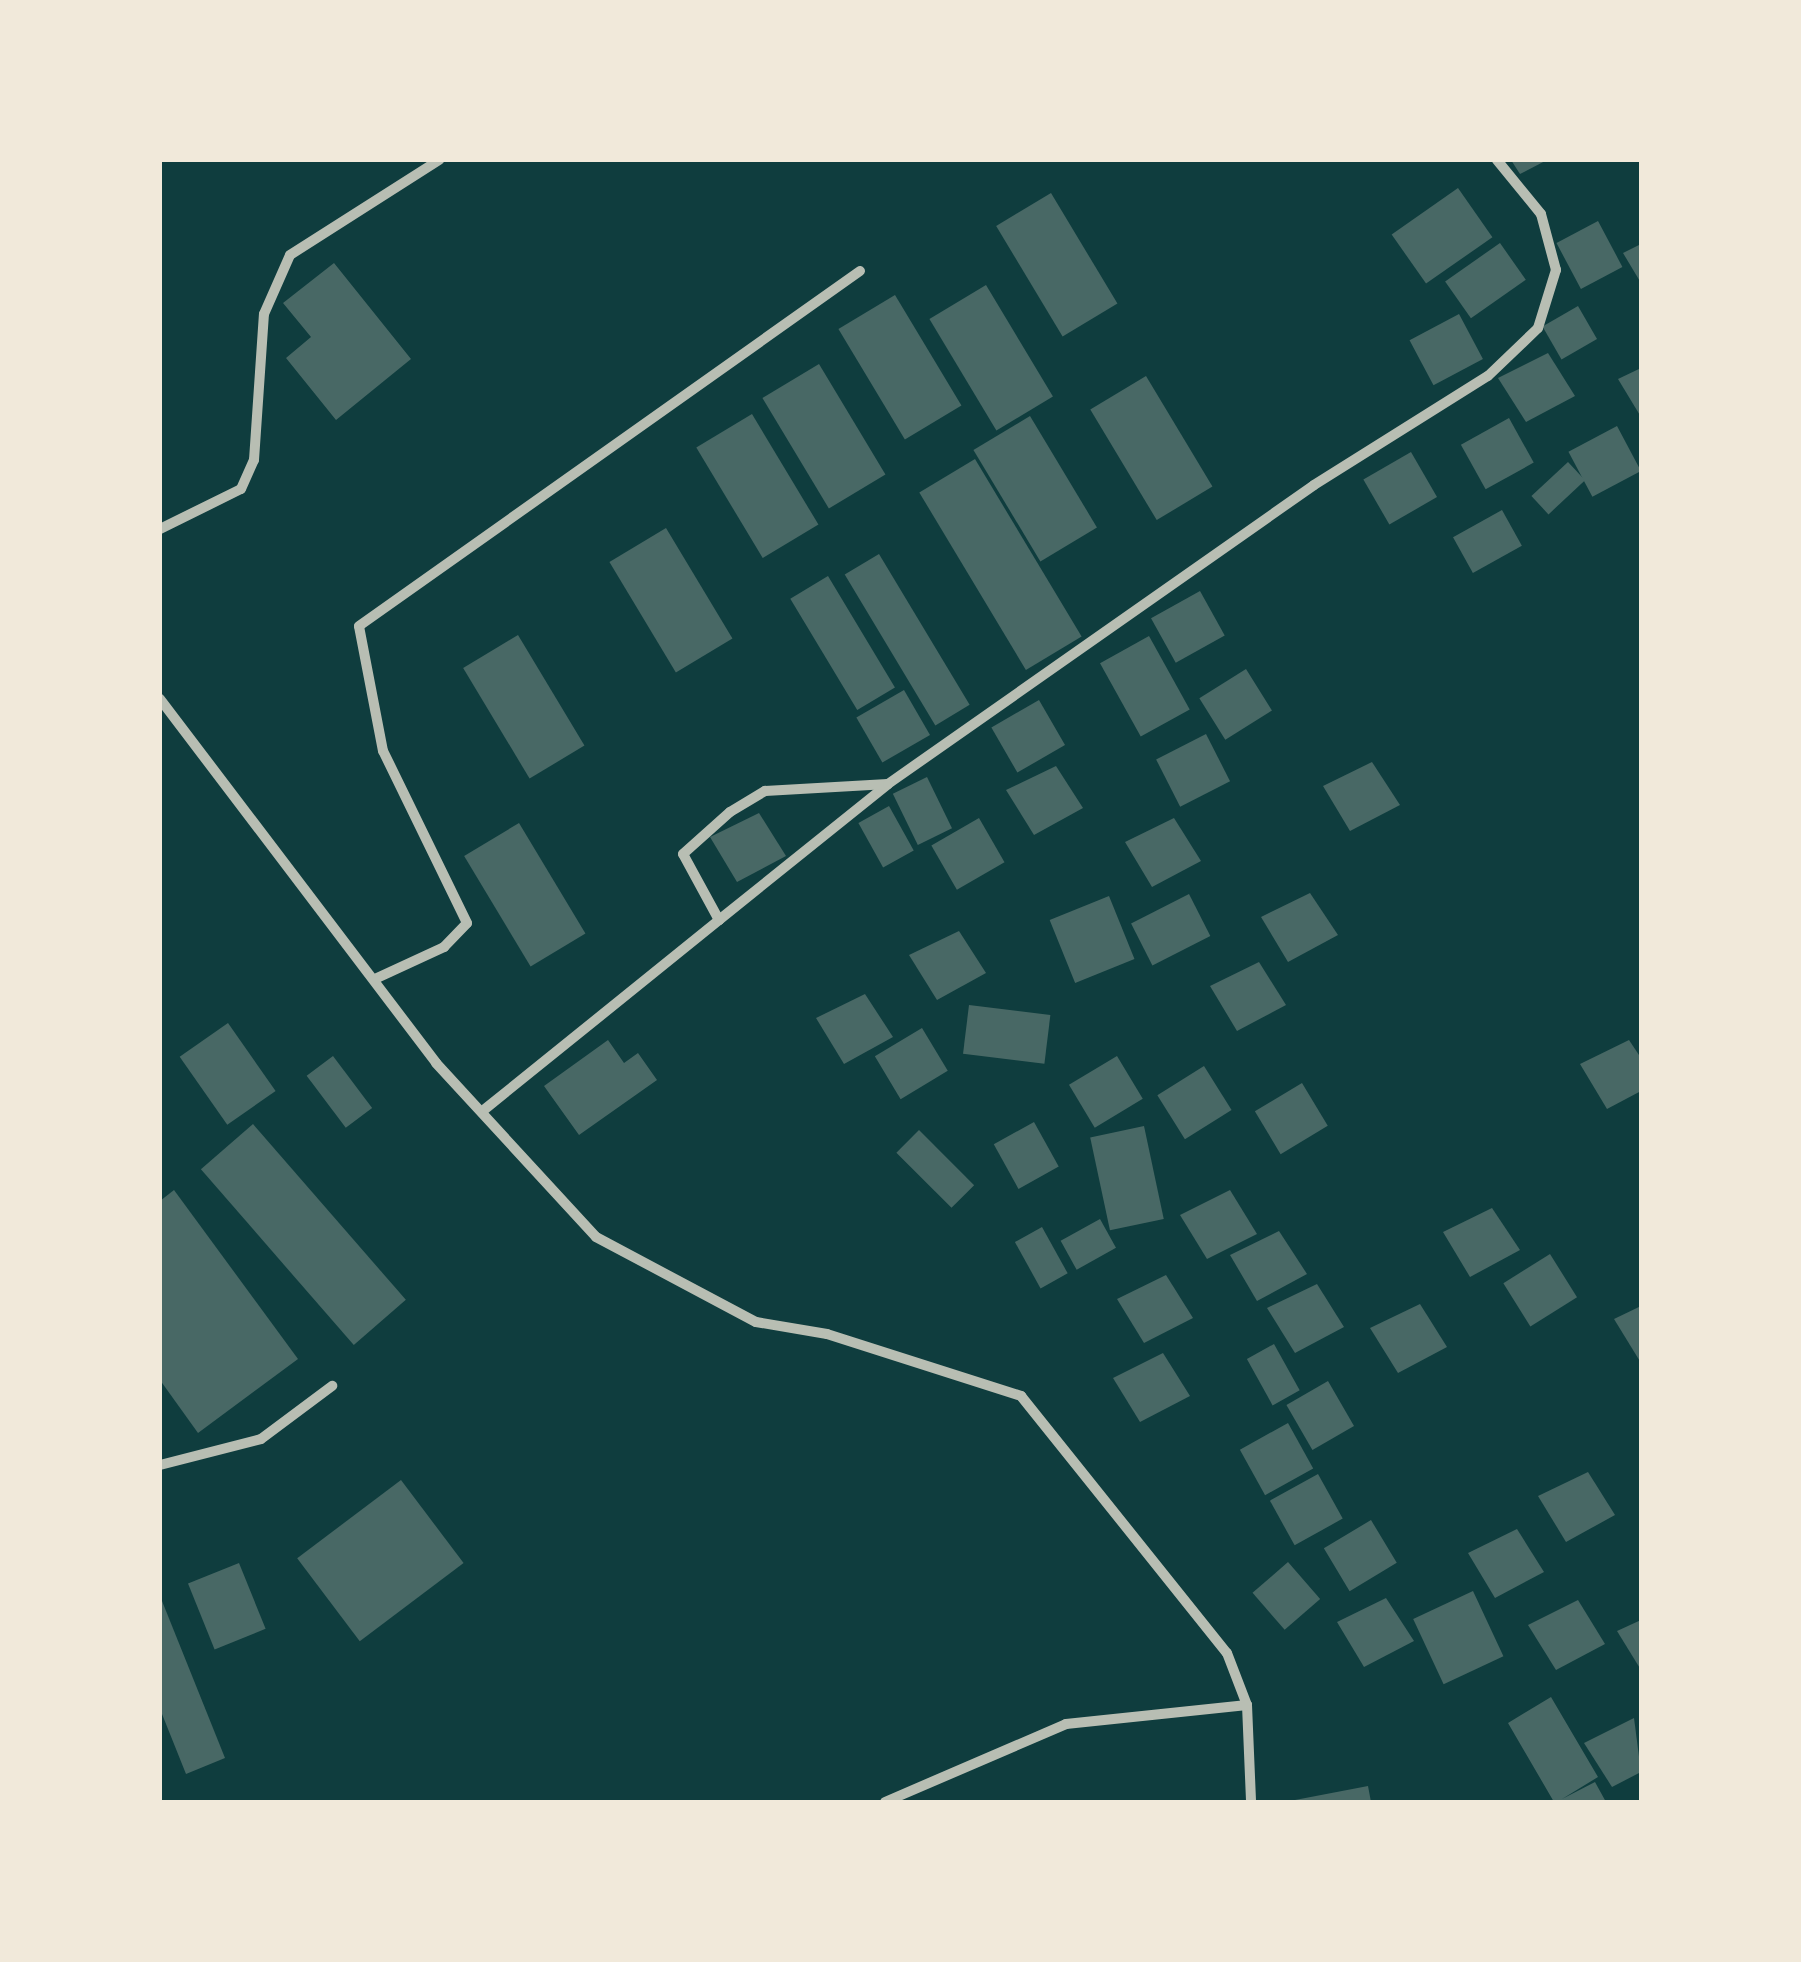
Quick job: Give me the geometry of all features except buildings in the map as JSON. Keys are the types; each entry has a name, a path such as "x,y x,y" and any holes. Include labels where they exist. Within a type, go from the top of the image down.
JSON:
{"street":[{"path":"160,529 241,489 254,460 264,314 290,254 439,160"},
{"path":"484,1109 888,784 1314,485 1488,376 1538,328 1556,270 1553,240 1497,160"},
{"path":"377,978 444,947 467,922 383,752 359,626 860,271"},
{"path":"160,699 377,978 436,1063 484,1109 596,1237 648,1270 756,1322 827,1334 1021,1396 1227,1653 1247,1705 1251,1802"},
{"path":"719,920 682,859 730,812 765,791 888,784"},
{"path":"160,1466 261,1439 332,1386"},
{"path":"885,1802 1066,1724 1247,1705"}]}
